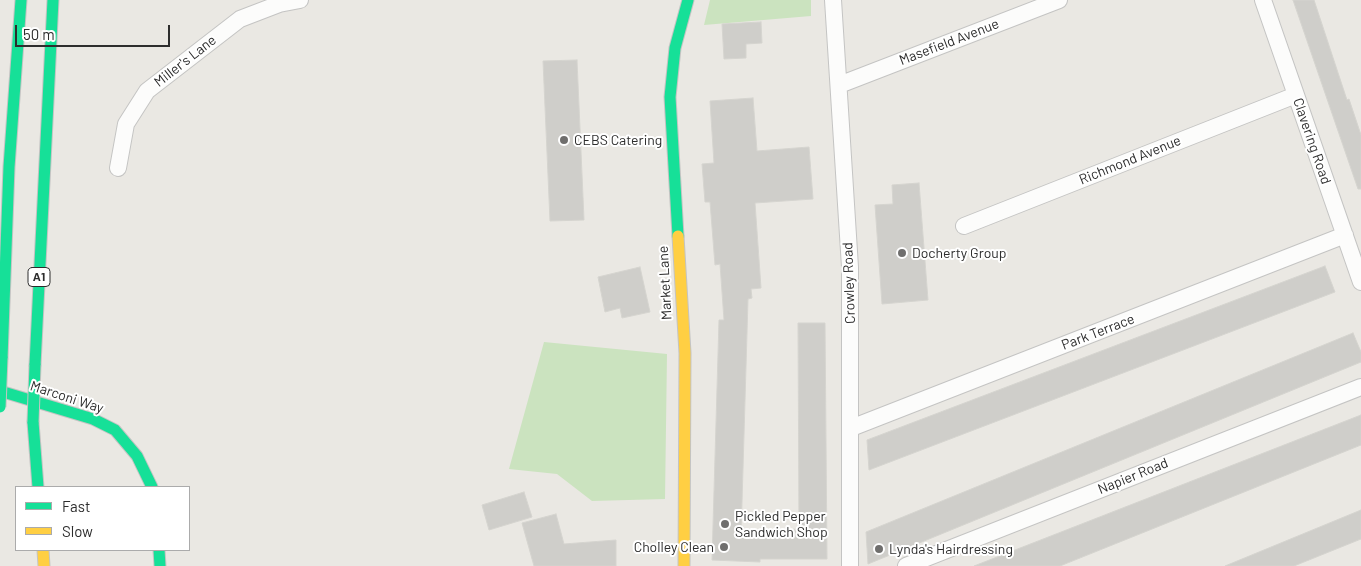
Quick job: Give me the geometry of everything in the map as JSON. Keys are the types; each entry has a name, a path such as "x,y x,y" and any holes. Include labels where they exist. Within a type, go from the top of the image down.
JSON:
{"main road":[{"path":"0,407 9,167 21,0"},
{"name":"A1","path":"30,486 51,24 55,0"},
{"name":"Market Lane","path":"684,566 684,353 670,97 675,48 688,0"},
{"path":"0,231 9,167"},
{"name":"Marconi Way","path":"0,391 93,419 115,430 137,456 152,486"},
{"name":"A1","path":"33,422 38,486"},
{"path":"43,551 44,566"},
{"path":"159,551 160,566"}],"street":[{"name":"Miller's Lane","path":"118,168 126,124 147,91 240,19 279,4 300,0"},
{"name":"Crowley Road","path":"832,0 850,267 850,566"},
{"name":"Masefield Avenue","path":"838,85 1060,0"},
{"name":"Clavering Road","path":"1264,0 1361,282"},
{"name":"Richmond Avenue","path":"964,226 1296,95"},
{"name":"Park Terrace","path":"851,428 1345,235"},
{"name":"Napier Road","path":"906,566 1361,386"}],"green space":[{"path":"710,0 811,0 811,16 704,25"},
{"path":"544,342 667,354 665,499 592,501 557,474 509,469"}],"building":[{"path":"1293,0 1314,0 1347,100 1349,99 1361,135 1361,189 1358,189"},
{"path":"761,22 762,43 746,44 746,58 724,59 722,24"},
{"name":"CEBS Catering","path":"577,60 584,220 550,221 543,61"},
{"path":"753,98 757,151 809,147 813,199 755,203 761,288 751,289 752,298 748,299 741,536 775,537 775,530 799,529 798,323 825,323 827,559 760,559 760,562 712,560 719,320 724,320 720,264 715,265 710,202 705,202 702,164 714,163 710,101"},
{"name":"Docherty Group","path":"919,183 928,300 882,304 875,205 893,204 892,185"},
{"path":"1325,266 1335,292 869,470 867,440"},
{"path":"640,267 650,312 622,318 620,308 605,312 598,277"},
{"path":"1353,333 1361,352 1361,362 868,564 866,532"},
{"path":"1361,415 1361,445 1060,566 974,566"},
{"path":"524,492 532,517 489,530 482,505"},
{"path":"1361,510 1361,539 1294,566 1225,566"},
{"path":"556,514 564,544 616,540 616,566 534,566 522,523"}],"traffic: fast":[{"path":"2,358 9,167 21,0"},
{"path":"35,365 53,0"},
{"path":"678,236 670,97 675,48 688,0"},
{"path":"0,407 2,358"},
{"path":"33,422 35,365"},
{"path":"0,391 93,419 115,430 137,456 152,486"},
{"path":"33,422 38,486"},
{"path":"159,551 160,566"}],"traffic: slow":[{"path":"678,236 685,353 684,566"},
{"path":"43,551 44,566"}],"place":[{"name":"CEBS Catering","path":"564,140"},
{"name":"Docherty Group","path":"902,253"},
{"name":"Pickled Pepper Sandwich Shop","path":"725,524"},
{"name":"Cholley Clean","path":"724,547"},
{"name":"Lynda's Hairdressing","path":"879,549"}]}
